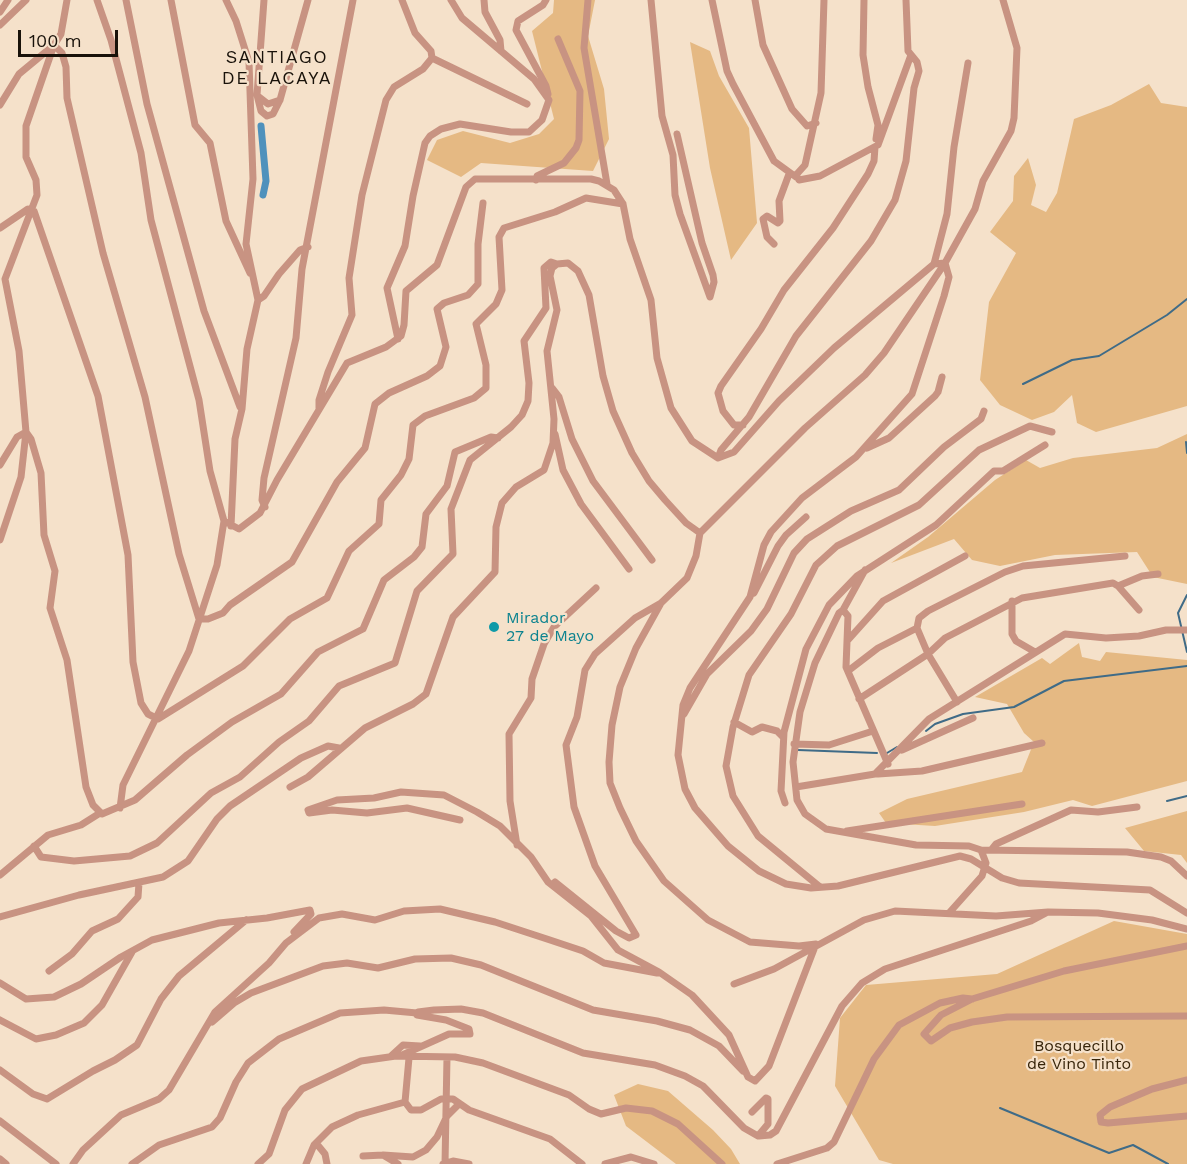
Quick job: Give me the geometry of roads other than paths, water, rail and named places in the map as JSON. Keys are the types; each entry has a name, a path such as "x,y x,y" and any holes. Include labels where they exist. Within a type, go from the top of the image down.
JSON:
{"street":[{"path":"0,12 8,0"},
{"path":"0,25 26,0"},
{"path":"0,105 19,74 54,45 61,34 67,0"},
{"path":"97,0 111,40 141,153 151,220 199,400 210,471 224,521 217,565 189,651 123,785 120,808"},
{"path":"126,0 147,104 204,311 242,409"},
{"path":"171,0 192,101 192,116 195,125 210,143 226,221 251,274 258,300 247,349 242,409 235,439 231,526"},
{"path":"226,0 242,38 254,76 261,111 267,116 273,114 280,100 308,0"},
{"path":"251,274 251,260 246,244 253,179 254,76 264,0"},
{"path":"265,507 262,500 264,478 296,338 302,269 353,0"},
{"path":"320,408 319,400 328,372 352,315 349,278 363,195 386,100 394,87 423,69 432,58 431,51 412,28 402,0"},
{"path":"451,0 462,18 534,80 548,96"},
{"path":"484,0 485,12 500,40 501,51"},
{"path":"398,339 387,288 405,246 409,213 425,143 434,132 460,124 519,133 533,131 547,110 548,96 546,86 516,30 522,18 543,5 546,0"},
{"path":"588,0 583,41 607,184"},
{"path":"651,0 662,116 673,155 675,195 711,296 713,275 702,243 677,134"},
{"path":"712,0 727,71 733,84 774,160 792,175 804,181 820,176 873,148 880,141 911,55"},
{"path":"755,0 763,45 792,109 807,126 816,123"},
{"path":"774,244 767,237 763,219 767,216 778,223 780,221 779,201 792,175 805,165 816,123 821,93 824,0"},
{"path":"743,425 734,424 723,411 718,393 721,386 761,329 784,290 833,228 874,161 873,148 878,125 867,87 863,55 864,0"},
{"path":"718,458 721,450 743,425 796,336 870,241 895,200 906,161 914,88 919,71 908,46 906,0"},
{"path":"542,874 586,905 616,931 629,938 636,935 610,893 586,845 574,807 566,745 577,717 582,678 589,661 635,618 661,603 687,578 696,556 700,533 805,428 866,375 885,353 945,263 975,209 983,181 1011,131 1014,118 1018,54 1004,0"},
{"path":"536,180 539,176 564,163 576,148 579,140 580,91 558,39"},
{"path":"0,540 21,477 26,432 19,351 5,279 37,195 36,180 26,157 26,126 30,108 50,63 54,45"},
{"path":"54,45 62,53 66,67 67,98 103,253 146,397 179,554 199,619"},
{"path":"432,58 527,104"},
{"path":"934,264 947,214 954,147 968,63"},
{"path":"257,95 268,104 280,100"},
{"path":"224,521 235,529 243,527 265,507 277,480 347,363 398,339 404,330 406,291 437,265 466,187 481,178 591,179 607,184 614,190 623,204 630,239 652,305 657,358 665,392 675,417 692,441 718,458"},
{"path":"157,719 236,671 258,653 290,619 327,598 349,551 379,524 381,500 401,476 409,459 413,425 425,416 474,398 486,388 486,364 477,324 496,304 502,290 499,237 504,228 555,212 586,198 623,204"},
{"path":"199,619 208,619 223,613 230,605 292,562 337,482 365,448 375,404 389,393 427,376 440,366 446,347 437,309 444,303 468,295 478,284 478,244 483,203"},
{"path":"0,228 33,208"},
{"path":"33,208 98,396 128,555 133,662 141,703 147,714 157,719"},
{"path":"258,300 264,296 300,250 308,247"},
{"path":"34,846 41,857 74,861 130,856 157,843 211,794 240,777 279,742 309,721 339,686 395,663 417,591 452,556 451,509 468,464 474,456 498,438 522,415 528,401 530,383 524,341 546,308 543,268 551,262 568,263 578,271 589,295 603,376 613,411 632,453 664,500 686,523 700,533"},
{"path":"718,458 734,452 822,359 934,264 945,263"},
{"path":"750,597 764,545 771,532 802,498 865,449 912,394 944,297 949,277 945,263"},
{"path":"290,787 314,772 339,748 372,723 413,704 426,694 453,617 488,581 496,568 496,527 502,503 516,487 544,470 553,443 552,388 547,351 556,310 550,276 552,268 557,264"},
{"path":"865,449 889,438 920,410 939,392 942,377"},
{"path":"552,388 559,397 572,439 593,481 652,561"},
{"path":"682,718 707,674 751,631 767,609 794,553 807,539 851,511 899,490 944,447 981,419 984,411"},
{"path":"820,888 758,836 734,796 726,766 734,722 749,675 790,614 816,565 824,557 852,536 919,505 979,450 1030,426 1052,432"},
{"path":"553,428 563,470 581,504 629,569"},
{"path":"0,465 17,437 26,432"},
{"path":"26,432 31,439 41,473 44,535 55,571 50,609 66,655 86,787 93,805 100,813"},
{"path":"0,875 48,835 81,825 100,813 120,808 135,800 187,755 232,722 281,694 318,652 363,629 384,580 422,548 426,514 447,486 454,452 491,437 498,438"},
{"path":"785,803 781,791 783,737 806,649 829,605 865,570 936,525 994,471 1003,471 1045,445"},
{"path":"806,517 786,534 762,581 690,688 682,718 678,755 680,777 695,808 728,846 759,871 786,884 820,888 838,886 960,856 971,859 1002,878 1019,883 1145,889 1157,893 1187,913"},
{"path":"848,640 882,601 965,556"},
{"path":"957,702 928,654 917,628 919,618 928,611 1005,572 1034,565 1125,556"},
{"path":"865,570 843,610 839,613 809,678 794,744 796,787 800,809 810,820 826,829 916,845 969,846 981,850 1127,852 1161,857 1179,867 1187,876"},
{"path":"1118,586 1142,576 1158,574"},
{"path":"860,699 928,654 945,638 987,618 1012,601 1046,592 1113,583 1139,610"},
{"path":"518,845 510,801 509,734 531,698 532,679 544,644 554,627 596,588"},
{"path":"1012,601 1012,634 1016,641 1035,652"},
{"path":"661,603 636,648 620,687 612,725 610,783 620,808 636,841 664,881 708,920 750,942 816,945"},
{"path":"843,610 848,614 848,671 888,764"},
{"path":"848,671 878,648 917,628"},
{"path":"875,774 888,764 929,719 1068,633 1106,638 1175,629 1187,630"},
{"path":"900,751 973,718"},
{"path":"734,722 752,732 762,728 777,731 783,737"},
{"path":"794,744 829,745 873,731"},
{"path":"796,787 875,774 922,771 1042,743"},
{"path":"0,917 79,895 163,877 188,861 222,813 262,783 319,749 328,746 339,748"},
{"path":"460,820 407,808 367,813 332,810 309,813 308,810 356,797 374,798 401,792 436,793 452,798 477,812 500,826 531,857 542,874 591,916 618,950 659,972 692,995 722,1026 731,1039 748,1077"},
{"path":"841,832 1022,804"},
{"path":"992,849 1004,840 1071,810 1098,812 1137,807"},
{"path":"949,913 979,880 986,867 981,850"},
{"path":"49,970 72,954 92,932 118,919 138,897 139,883"},
{"path":"73,1164 83,1150 121,1115 159,1099 169,1090 208,1024 222,1005 291,938 319,918 328,915 342,914 375,920 404,911 440,909 495,922 550,940 583,951 604,963 659,972"},
{"path":"0,983 26,999 54,997 81,984 152,940 219,923 310,910 310,915 290,936 291,938"},
{"path":"734,984 774,969 878,914 895,911 996,916 1048,912 1111,914 1187,929"},
{"path":"132,1164 159,1146 212,1127 220,1118 244,1069 279,1039 340,1013 384,1010 417,1013 446,1008 483,1013 583,1053 655,1065 685,1076 703,1086 744,1128 758,1136 771,1135 776,1131 842,1006 862,983 885,969 1031,921 1048,912"},
{"path":"0,1070 33,1094 47,1099 115,1060 137,1046 161,999 179,976 246,920"},
{"path":"208,1024 251,993 322,966 348,963 378,968 415,959 451,958 481,965 593,1010 657,1021 690,1030 719,1046 755,1082 769,1066 792,1000 816,945"},
{"path":"1187,946 1064,971 972,999 941,1015 926,1030 926,1038 934,1040 950,1028 1007,1017 1187,1016"},
{"path":"0,1020 36,1039 56,1035 84,1023 102,1005 133,950"},
{"path":"777,1164 826,1148 834,1142 874,1059 898,1025 940,1003 963,998 972,999"},
{"path":"400,1056 449,1034 468,1035 471,1032 446,1020 420,1017 417,1013"},
{"path":"391,1056 403,1045 420,1046"},
{"path":"258,1164 269,1154 285,1110 302,1089 354,1063 391,1056 447,1057 497,1066 569,1095 601,1114 634,1107 669,1117 722,1164"},
{"path":"447,1057 444,1164 453,1161 469,1164"},
{"path":"405,1102 409,1058"},
{"path":"1187,1080 1152,1089 1110,1107 1100,1115 1101,1122 1108,1123 1187,1116"},
{"path":"405,1102 415,1111 445,1098 453,1099 458,1105 550,1139 582,1164"},
{"path":"752,1112 766,1098 768,1099 768,1124 758,1136"},
{"path":"306,1164 316,1143 332,1126 405,1102"},
{"path":"363,1156 413,1156 421,1153 432,1145 444,1122 458,1105"},
{"path":"0,1121 56,1164"},
{"path":"316,1143 323,1150 327,1164"},
{"path":"383,1155 398,1164"},
{"path":"605,1164 631,1157 654,1164"},
{"path":"0,1159 6,1164"}],"waterway":[{"path":"261,126 266,181 263,195"},
{"path":"1023,384 1072,360 1099,356 1167,315 1187,299"},
{"path":"1186,442 1187,453"},
{"path":"1187,595 1178,613 1187,652"},
{"path":"926,731 935,724 963,714 1014,707 1064,681 1187,666"},
{"path":"887,753 897,747"},
{"path":"798,750 877,753"},
{"path":"1167,801 1187,796"},
{"path":"1000,1108 1109,1153 1133,1145 1168,1164"}],"place":[{"name":"Mirador 27 de Mayo","path":"494,627"}],"district":[{"name":"SANTIAGO DE LACAYA","path":"277,68"}],"park label":[{"name":"Bosquecillo de Vino Tinto","path":"1079,1055"}]}
